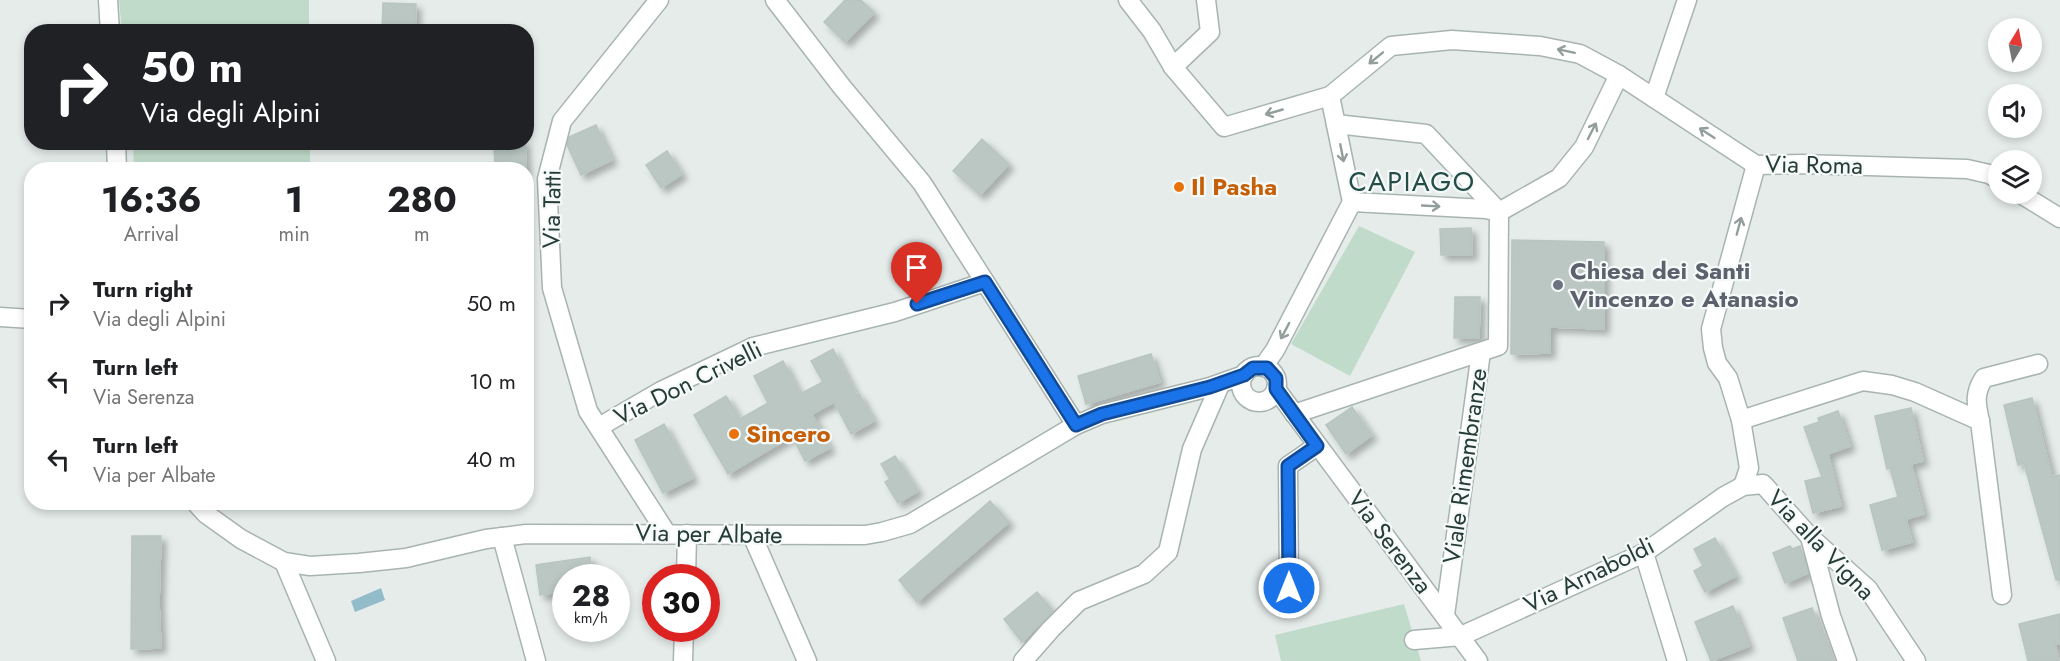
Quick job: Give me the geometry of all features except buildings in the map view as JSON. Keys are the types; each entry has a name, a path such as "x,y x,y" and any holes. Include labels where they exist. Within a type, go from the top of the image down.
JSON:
{"street":[{"path":"108,0 110,24"},
{"name":"Via Tatti","path":"659,0 562,121 547,179 552,288 588,411 668,534"},
{"path":"775,0 842,87 922,183 1076,425"},
{"path":"1128,0 1152,32 1173,68 1224,127 1330,96 1352,202 1275,350 1263,367"},
{"path":"1173,68 1210,32 1206,0"},
{"path":"1654,99 1687,0"},
{"name":"Via Roma","path":"1330,96 1391,46 1452,40 1540,46 1580,54 1619,75 1756,165 1802,164 1967,169 1988,174"},
{"path":"1352,202 1486,209 1499,212 1559,178 1584,147 1619,75"},
{"path":"1297,419 1498,346 1499,212 1426,134 1336,124"},
{"name":"Via alla Vigna","path":"1756,165 1711,330 1717,363 1728,378 1741,420 1749,468 1743,486 1763,484 1810,537 1868,589 1916,661"},
{"path":"2037,204 2060,218"},
{"name":"Via Don Crivelli","path":"599,428 661,391 753,347 895,312 985,282"},
{"path":"0,317 24,318"},
{"name":"Viale Rimembranze","path":"1445,615 1480,352"},
{"path":"2002,595 1980,421 1975,399 1977,388 1984,378 2038,364"},
{"path":"1263,367 1272,372 1276,378 1271,395 1252,401 1244,384 1253,368 1263,367"},
{"path":"1741,420 1863,381 1892,385 1915,392 1980,421"},
{"name":"Via per Albate","path":"202,510 241,539 284,562 310,566 406,558 445,548 526,534 865,535 903,526 971,489 1076,425 1102,414 1214,387 1244,384"},
{"path":"1023,661 1079,601 1144,574 1168,552 1192,449 1214,387"},
{"name":"Via Serenza","path":"1271,395 1297,419 1479,661"},
{"path":"1289,588 1288,466 1317,446"},
{"name":"Via Arnaboldi","path":"1414,640 1461,636 1644,553 1723,497 1743,486"},
{"path":"686,564 687,534"},
{"path":"752,535 807,661"},
{"path":"502,537 536,661"},
{"path":"1810,537 1831,616 1846,661"},
{"path":"1644,553 1677,661"},
{"path":"284,562 326,661"},
{"path":"683,661 684,642"}],"green space":[{"path":"119,0 309,0 309,24 121,24"},
{"path":"133,150 310,150 310,162 134,162"},
{"path":"1359,226 1415,252 1350,376 1291,344"},
{"path":"1404,604 1421,661 1281,661 1275,635"}],"water":[{"path":"381,588 385,600 355,612 351,601"}],"place":[{"name":"Il Pasha","path":"1179,187"},
{"name":"Chiesa dei Santi Vincenzo e Atanasio","path":"1558,285"},
{"name":"Sincero","path":"734,434"}],"district":[{"name":"CAPIAGO","path":"1412,182"}],"route":[{"path":"917,304 985,282 1076,425 1102,414 1210,387 1244,375 1253,368 1267,368 1276,378 1276,389 1317,446 1288,466 1289,588"}]}
